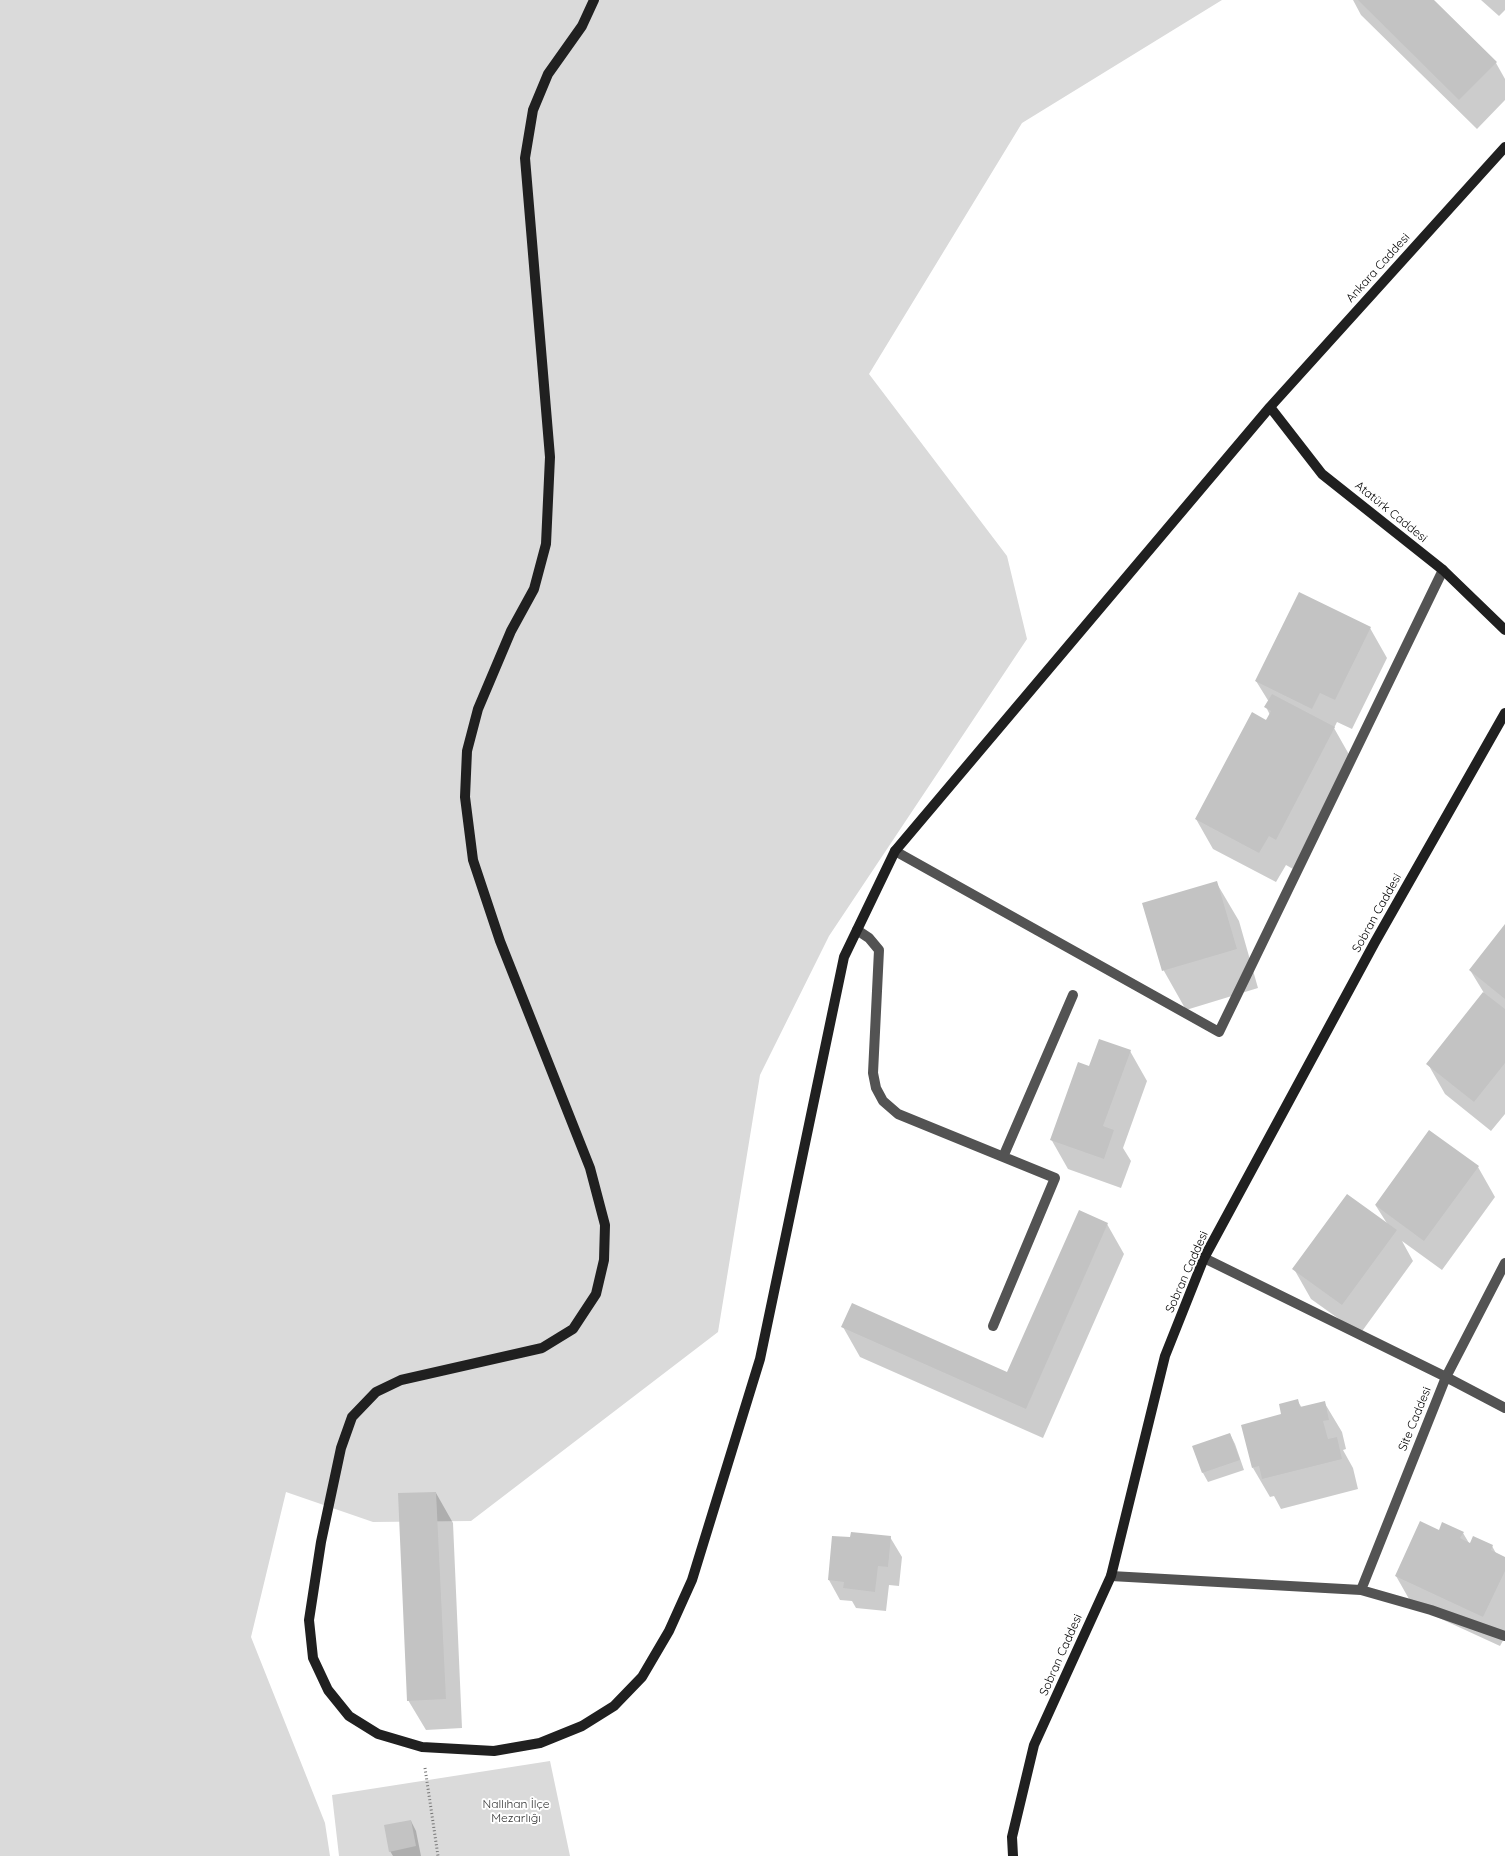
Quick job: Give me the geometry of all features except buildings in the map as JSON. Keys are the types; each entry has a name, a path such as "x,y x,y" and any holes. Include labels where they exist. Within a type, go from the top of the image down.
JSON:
{"street":[{"name":"Ankara Caddesi","path":"594,0 582,26 548,74 534,110 525,158 550,457 546,544 534,589 511,631 478,709 467,751 466,797 473,860 500,941 590,1168 605,1225 604,1260 596,1294 573,1328 565,1334 542,1348 400,1380 376,1392 352,1418 341,1448 321,1542 309,1620 313,1658 328,1690 349,1716 378,1734 422,1747 494,1751 540,1742 582,1726 614,1706 642,1677 670,1631 692,1580 760,1359 844,957 895,851 1270,407 1505,147"},
{"name":"Atatürk Caddesi","path":"1270,407 1322,474 1443,570 1505,630"},
{"path":"895,851 1219,1032 1443,570"},
{"name":"Sobran Caddesi","path":"1013,1856 1012,1837 1034,1746 1111,1576 1165,1356 1204,1258 1375,942 1505,713"},
{"path":"857,930 869,938 879,950 873,1073 876,1088 883,1101 898,1114 1055,1178 993,1326"},
{"path":"1004,1157 1073,995"},
{"path":"1204,1258 1505,1408"},
{"name":"Site Caddesi","path":"1361,1590 1446,1377 1505,1263"},
{"path":"1111,1576 1361,1590 1431,1610 1505,1636"}],"path":[{"path":"422,1747 438,1856"}],"green space":[{"path":"0,0 1222,0 1022,123 869,374 1007,556 1027,639 829,936 760,1075 718,1332 471,1521 373,1522 286,1492 251,1637 325,1823 330,1856 0,1856"},
{"name":"Nallıhan İlçe Mezarlığı","path":"550,1761 570,1856 339,1856 332,1795"}]}
